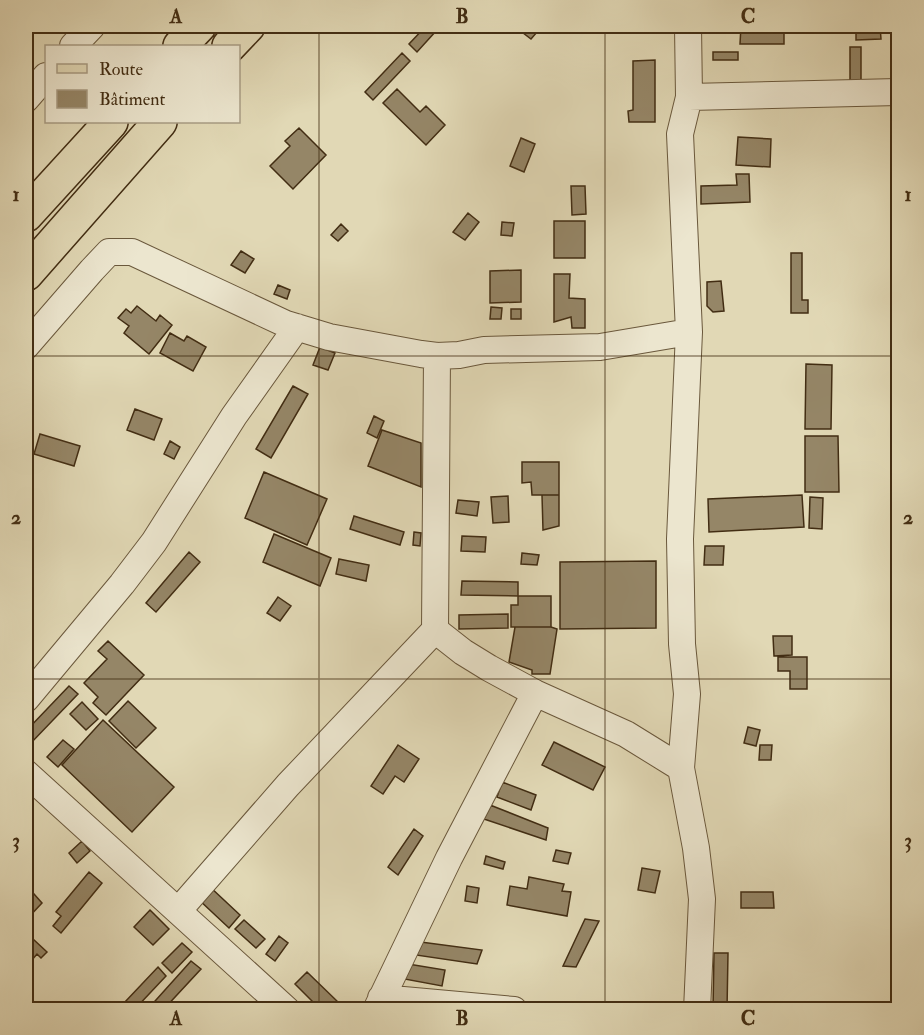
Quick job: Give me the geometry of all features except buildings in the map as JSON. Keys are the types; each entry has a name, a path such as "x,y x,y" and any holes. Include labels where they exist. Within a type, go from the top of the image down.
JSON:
{"main road":[{"path":"181,45 199,26"},
{"path":"230,45 248,26"},
{"path":"26,215 110,123"},
{"path":"26,274 159,123"}],"street":[{"path":"74,45 92,26"},
{"path":"688,26 689,97 680,134 689,332 680,539 682,644 687,694 681,768 696,848 702,899 697,1010"},
{"path":"26,99 45,77"},
{"path":"689,97 898,92"},
{"path":"26,346 109,252 132,252 286,324 329,337 437,356 484,350 600,348 689,332"},
{"path":"26,699 154,542 234,416 297,327"},
{"path":"178,910 288,785 435,630 437,356"},
{"path":"435,630 463,652 535,693 626,734 681,768"},
{"path":"513,1010 378,1004 449,858 535,693"},
{"path":"26,773 287,1010"}]}
